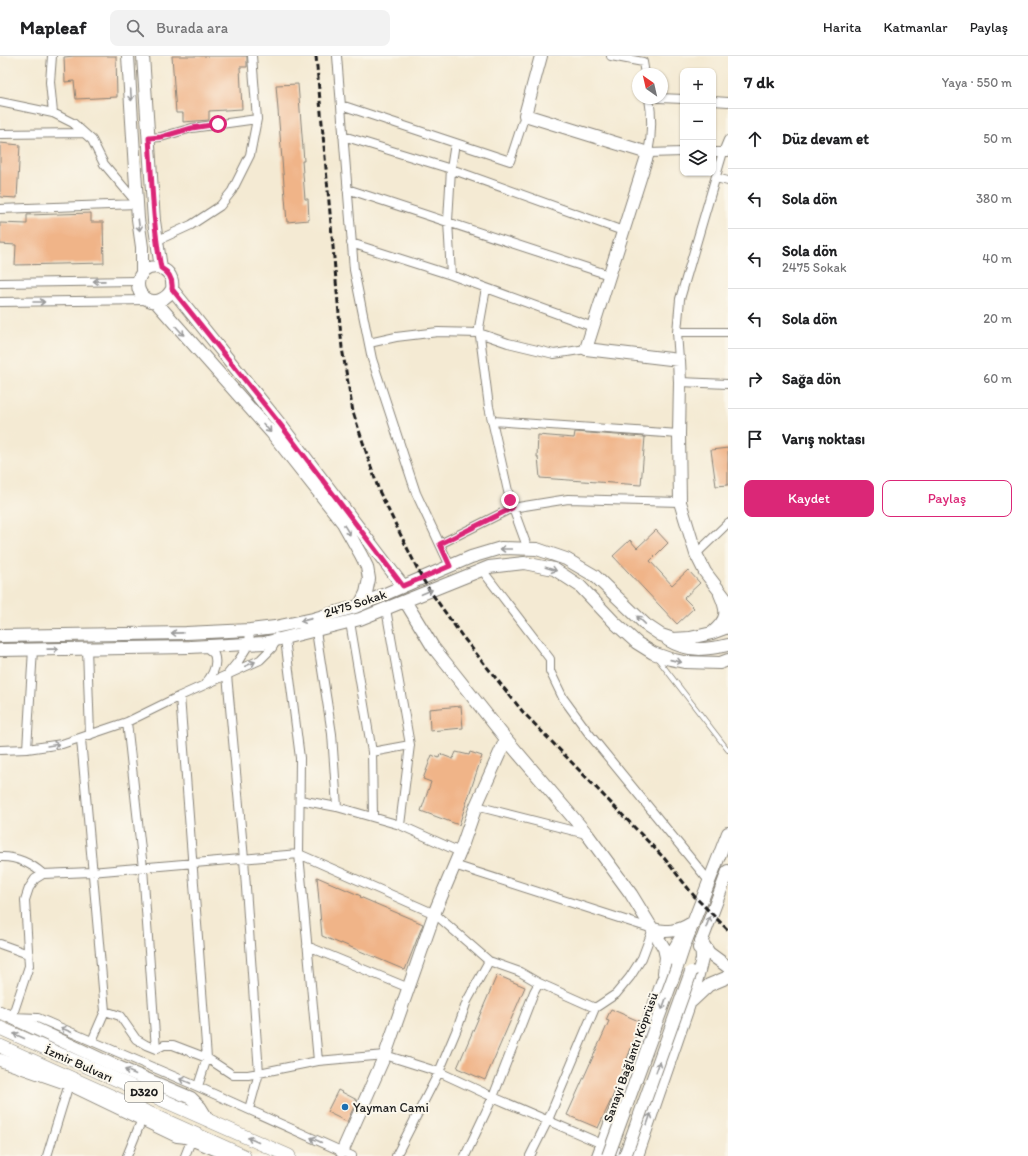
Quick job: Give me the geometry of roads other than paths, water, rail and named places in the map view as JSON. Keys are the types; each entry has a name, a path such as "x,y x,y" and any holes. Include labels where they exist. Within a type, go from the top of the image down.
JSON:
{"main road":[{"path":"128,56 142,247 138,288 140,293 152,301 270,432 343,523 367,567 370,579 366,593 360,605"},
{"path":"144,56 154,221 161,268"},
{"path":"541,56 525,114 648,153 586,349 679,360 680,502 696,554 705,572 724,597 725,605 725,616 720,626 712,633"},
{"path":"140,276 147,269 153,267 161,268 168,273 171,278 172,289 165,298 152,301"},
{"path":"172,289 280,424 403,586"},
{"name":"2475 Sokak","path":"0,636 178,633 250,630 276,627 313,619 360,605 450,566 500,548 537,549 566,559 595,576 646,625 661,635 673,639 684,638 712,633 728,627"},
{"name":"2475 Sokak","path":"0,650 205,646 249,644 281,640 360,619 489,567 524,563 554,569 580,586 637,643 653,653 684,662 725,663"},
{"path":"405,601 433,647 506,739 587,834 631,894 665,951 666,958 664,973"},
{"path":"661,635 676,645 692,649 707,650 728,645"},
{"path":"347,1154 385,1055 435,914 460,852 476,806 506,739"},
{"path":"598,1156 647,1026 664,973 676,944 693,922 728,833"},
{"path":"625,1156 701,941 728,871"},
{"path":"652,929 669,931 680,929 693,922"},
{"name":"Sanayi Bağlantı Köprüsü","path":"608,1156 693,922"},
{"path":"701,941 709,953 728,967"},
{"path":"637,1156 701,966 701,941"},
{"path":"689,1004 709,985 728,977"},
{"path":"0,1012 111,1064 191,1098 200,1107 208,1120"},
{"name":"İzmir Bulvarı","path":"0,1028 289,1156"},
{"name":"İzmir Bulvarı","path":"0,1046 194,1138 244,1156"},
{"path":"0,1060 69,1084 177,1136 194,1138"}],"street":[{"path":"52,56 50,82 53,113"},
{"path":"156,241 191,225 220,206 232,191 250,155 257,119 252,56"},
{"path":"337,56 354,270 372,359 416,493 450,566"},
{"path":"611,56 643,62 644,68"},
{"path":"668,98 680,99"},
{"path":"716,101 728,102"},
{"path":"0,102 53,113 73,123 92,140 104,164 138,204"},
{"path":"650,104 651,140 648,153 680,152"},
{"path":"341,105 510,161 525,114"},
{"path":"149,138 161,137 192,128 257,119"},
{"path":"0,134 84,133"},
{"path":"343,136 451,169 623,231"},
{"path":"679,360 677,332 684,284 728,140"},
{"path":"451,275 448,221 451,169 455,143"},
{"path":"716,178 728,180"},
{"path":"347,189 609,275"},
{"path":"0,209 138,204"},
{"path":"351,243 451,275 593,327"},
{"path":"0,283 140,276"},
{"path":"486,288 478,328 489,407 512,508 528,549"},
{"path":"0,302 152,301"},
{"path":"369,343 396,337 438,332 479,333 508,343 554,354 586,349"},
{"path":"677,332 728,332"},
{"path":"680,382 728,384"},
{"path":"492,421 679,434"},
{"path":"440,544 512,508 568,499 680,502"},
{"path":"696,554 728,524"},
{"path":"482,570 550,659 550,671 567,704 590,735 709,882"},
{"path":"386,609 410,745 400,825"},
{"path":"350,622 372,752 373,817"},
{"path":"276,627 281,640 300,758 299,854 318,1061"},
{"path":"249,1109 259,1073 244,859 227,675 249,644 250,630"},
{"path":"316,631 332,734 337,807"},
{"path":"0,750 27,749 62,744 81,739 127,722 260,660 281,640"},
{"path":"204,685 212,675 216,662 214,654 205,646"},
{"path":"87,648 90,735"},
{"path":"27,749 33,650"},
{"path":"180,696 207,1058 198,1086"},
{"path":"127,722 143,868 156,1049"},
{"path":"81,739 91,872 104,1011 92,1041"},
{"path":"372,752 410,745"},
{"path":"300,800 337,807 400,825 460,852"},
{"path":"476,806 587,834"},
{"path":"347,1154 198,1086 38,1018 12,1017 29,966 25,900 29,888 35,879 44,874 143,868 299,854 435,914 489,962 520,972 539,983 595,1008"},
{"path":"0,857 8,857 34,866 44,874"},
{"path":"454,864 652,929 642,958 630,977 616,994 595,1008 548,1120 530,1156"},
{"path":"0,944 28,954"},
{"path":"307,946 409,988"},
{"path":"396,1156 439,1072 467,1001 489,962"},
{"path":"465,1156 493,1097 534,992 539,983"},
{"path":"104,1011 120,1016 136,1038 146,1045 156,1049 164,1045 172,1045 207,1058 233,1075 248,1075 318,1061 385,1055 439,1072 493,1097 631,1156"},
{"path":"47,1156 69,1084"},
{"path":"127,1156 142,1119"},
{"path":"185,1156 194,1138 227,1156"}],"lane":[{"path":"653,653 728,750"}],"railway":[{"path":"316,56 342,348 353,412 379,491 422,578 462,636 523,712 664,858 695,897 728,930"}],"place":[{"name":"Yayman Cami","path":"345,1107"}]}
